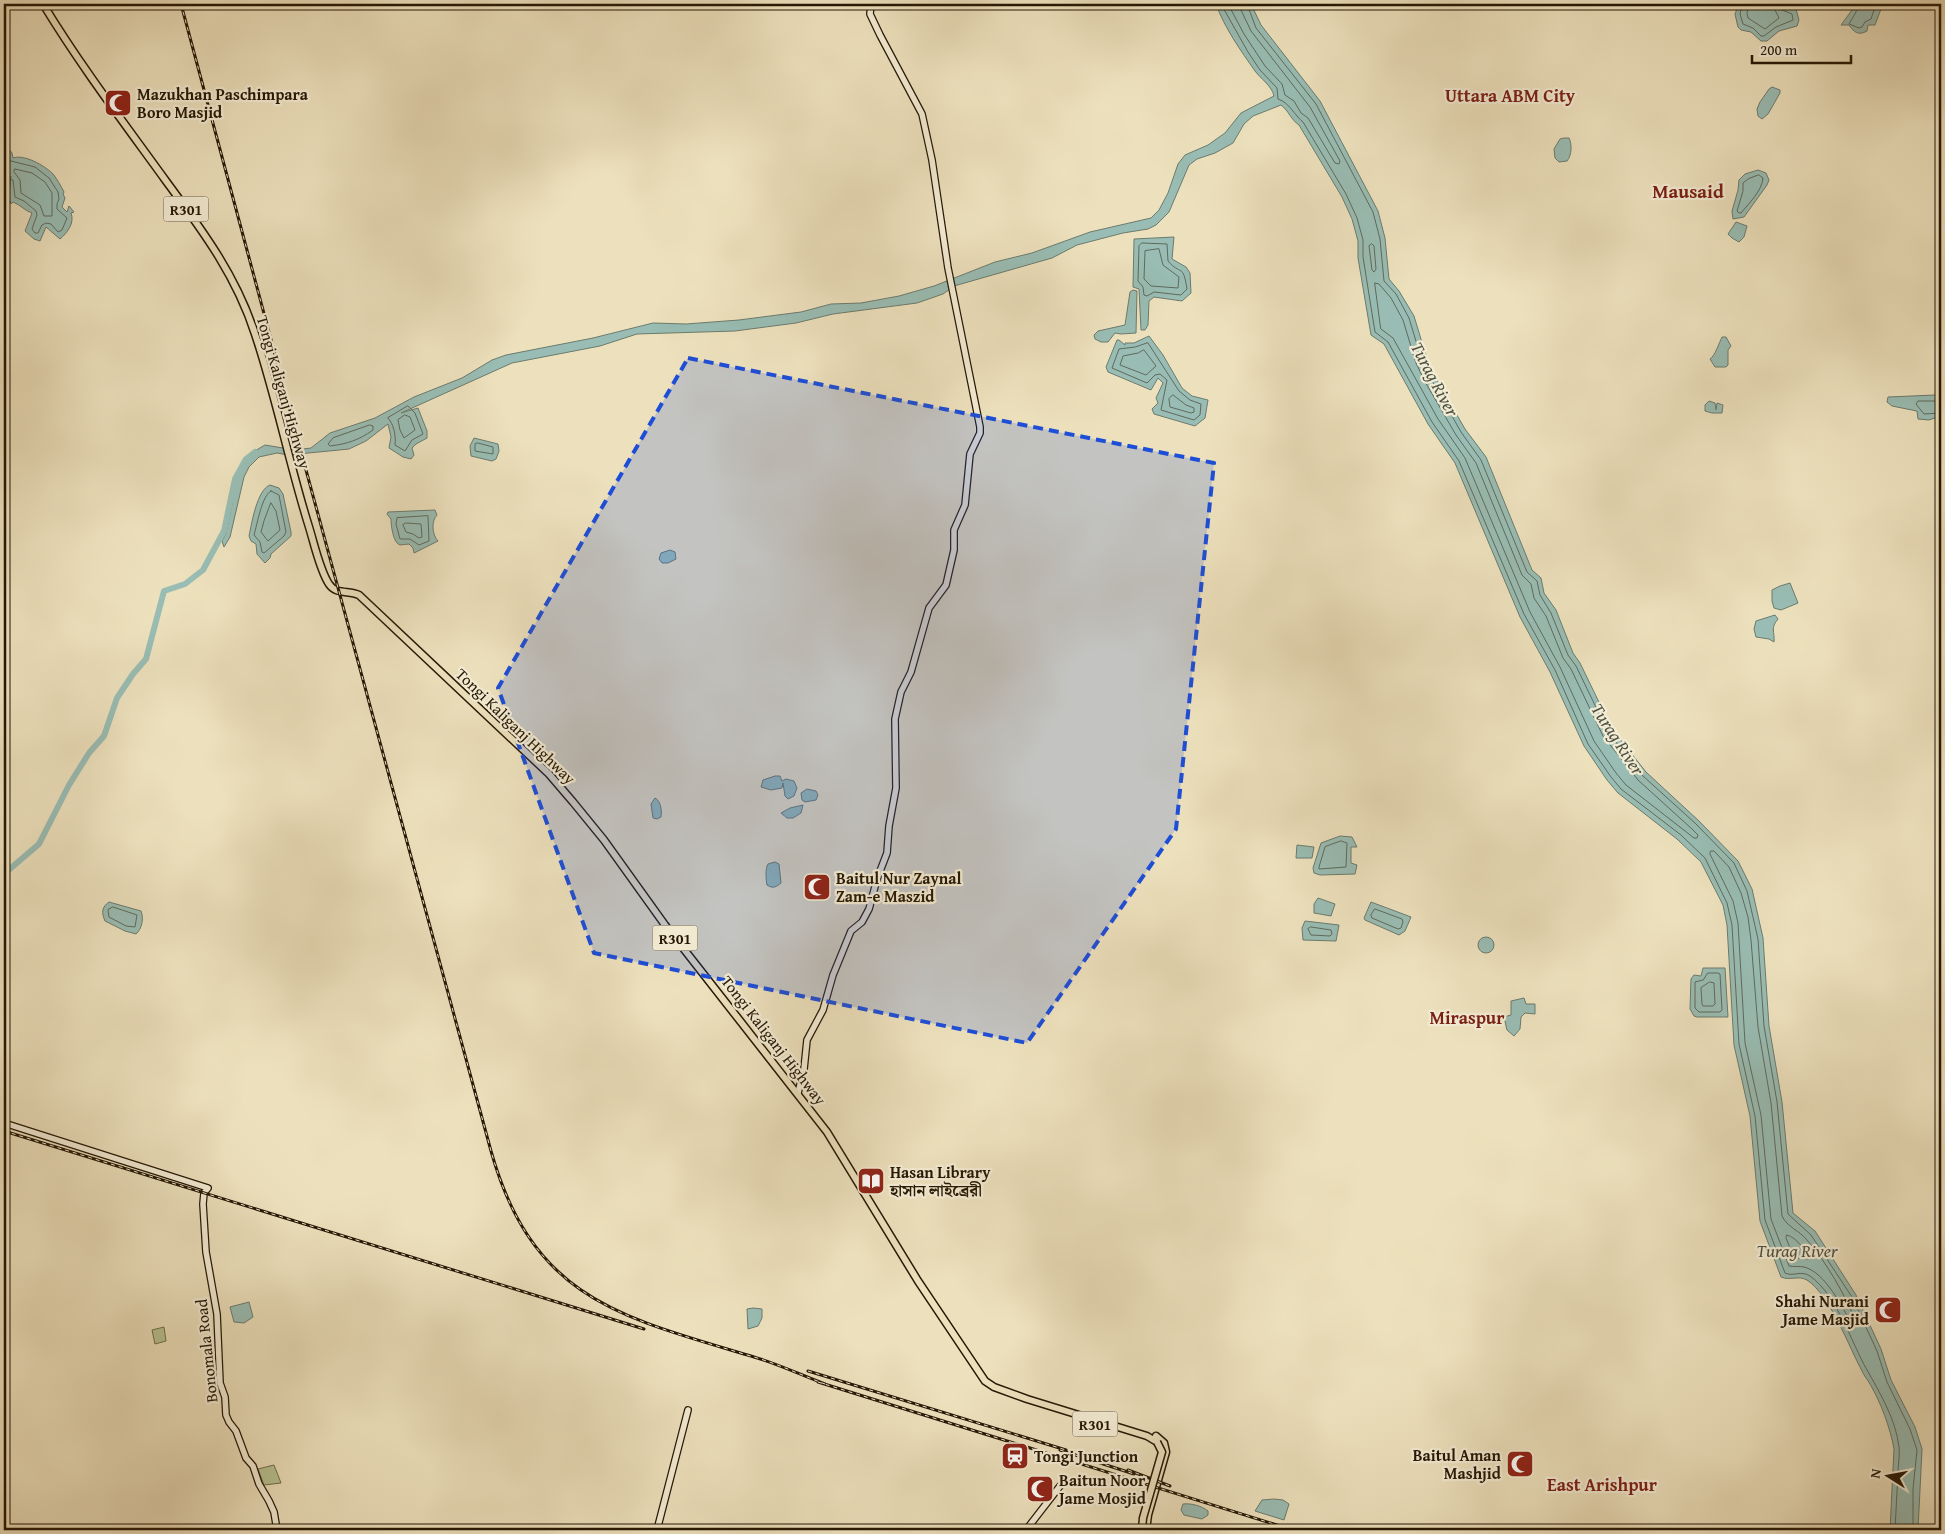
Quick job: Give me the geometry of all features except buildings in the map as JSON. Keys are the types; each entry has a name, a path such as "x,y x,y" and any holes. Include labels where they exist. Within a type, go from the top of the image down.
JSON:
{"main road":[{"name":"Tongi Kaliganj Highway","path":"43,4 95,81 221,258 251,320 290,463 328,584 340,592 352,591 359,595 555,781 604,840 665,925 828,1132 918,1281 985,1381 994,1387 1028,1400 1146,1436 1159,1444 1162,1452 1161,1460 1143,1518 1142,1530"},
{"name":"R301","path":"1028,1400 1050,1410 1154,1444 1159,1451 1158,1459 1142,1510 1142,1530"}],"street":[{"path":"798,1093 804,1070 807,1040 823,1010 833,975 851,931 862,922 869,909 877,878 887,853 889,826 896,788 895,719 901,692 911,672 929,608 946,585 954,550 954,530 965,505 970,454 980,433 948,268 932,160 922,114 870,14 871,4"},
{"name":"Bonomala Road","path":"4,1123 208,1188 204,1193 203,1204 206,1252 217,1314 220,1383 225,1396 226,1414 236,1431 246,1458 253,1466 259,1484 274,1512 277,1530"},
{"path":"657,1530 688,1410"},
{"path":"1026,1530 1060,1486"}],"highlighted area":[{"path":"688,358 1214,463 1176,829 1027,1043 594,953 498,688"}],"green space":[{"path":"164,1327 166,1341 155,1344 152,1330"},
{"path":"274,1465 281,1483 264,1485 258,1469"}],"water":[{"name":"Turag River","path":"1216,4 1251,4 1261,25 1320,101 1378,211 1385,238 1389,279 1399,291 1414,316 1434,375 1465,429 1486,457 1532,570 1541,578 1544,593 1556,610 1573,653 1580,663 1612,729 1646,772 1699,821 1738,861 1752,889 1763,938 1769,1026 1782,1102 1793,1213 1815,1231 1856,1295 1881,1349 1891,1380 1915,1427 1922,1449 1918,1530 1890,1530 1894,1449 1881,1407 1838,1322 1823,1297 1807,1280 1781,1277 1760,1221 1750,1116 1734,1045 1727,925 1723,905 1701,862 1677,839 1618,793 1584,746 1550,672 1520,617 1455,463 1428,424 1384,344 1371,335 1358,258 1358,241 1352,219 1342,197 1299,125 1281,105 1253,116 1244,124 1233,143 1215,153 1197,159 1189,165 1169,212 1156,225 1148,229 1123,233 1077,245 1052,258 954,286 943,294 917,303 833,314 796,323 735,331 637,334 600,346 512,363 401,413 418,408 427,431 427,438 412,448 414,455 411,459 403,457 389,448 391,437 388,424 366,441 349,449 288,455 277,453 259,457 249,467 244,477 230,537 224,547 222,541 226,533 233,488 241,466 253,452 265,445 295,450 311,448 330,433 375,418 414,397 462,378 492,360 506,355 593,338 653,323 686,324 739,320 801,312 831,304 861,303 899,296 934,286 995,262 1032,253 1090,232 1151,218 1159,210 1168,193 1178,164 1185,155 1208,145 1225,133 1241,113 1274,96 1271,89 1255,71 1233,39"},
{"path":"1739,4 1784,4 1787,7 1796,9 1799,20 1797,26 1779,31 1767,41 1761,41 1751,32 1741,30 1738,27 1735,14"},
{"path":"1852,4 1892,4 1881,9 1875,25 1868,25 1867,31 1859,33 1849,25 1841,25 1852,10"},
{"path":"1772,87 1780,90 1780,93 1768,114 1762,119 1758,116 1757,109"},
{"path":"1569,138 1570,140 1571,153 1567,161 1559,162 1555,158 1554,149 1560,139"},
{"path":"8,148 13,158 18,157 34,161 53,174 64,192 65,198 62,207 67,212 69,206 74,212 71,213 70,228 60,239 46,227 40,241 34,239 25,231 32,213 16,203 13,202 11,204 10,201 7,201 11,176 7,185 4,180 4,150"},
{"path":"1758,170 1766,173 1769,180 1767,185 1744,217 1733,219 1732,211 1739,180 1745,174"},
{"path":"1736,222 1747,226 1744,237 1739,242 1728,234"},
{"path":"1174,237 1172,259 1186,267 1190,273 1191,293 1182,301 1154,297 1149,301 1148,325 1145,330 1141,330 1139,289 1133,287 1134,239"},
{"path":"1133,290 1137,291 1136,333 1115,333 1108,342 1101,342 1095,339 1094,335 1098,331 1125,325 1130,292"},
{"path":"1149,336 1163,355 1182,388 1192,396 1208,400 1205,418 1195,426 1154,414 1152,409 1158,403 1156,398 1163,383 1158,378 1151,390 1108,372 1106,367 1117,340 1125,345 1125,343 1134,343"},
{"path":"1722,337 1726,337 1731,346 1728,350 1728,365 1726,367 1715,367 1710,359"},
{"path":"1941,396 1941,426 1938,417 1929,420 1918,419 1917,411 1892,406 1887,402 1888,397"},
{"path":"1709,401 1715,403 1716,410 1717,403 1723,405 1722,413 1705,411 1705,405"},
{"path":"474,438 498,444 499,451 496,459 492,461 471,456 470,446"},
{"path":"270,485 279,488 283,494 291,536 271,554 265,563 257,554 256,544 251,541 249,536 258,500 265,488"},
{"path":"435,510 437,515 433,528 434,535 438,541 414,553 413,548 409,544 398,544 394,537 388,512"},
{"path":"670,550 675,552 676,559 668,563 662,563 659,559 661,553"},
{"path":"1790,583 1798,603 1781,610 1774,608 1772,590"},
{"path":"1775,615 1778,619 1773,628 1774,642 1769,639 1756,637 1754,629 1756,621"},
{"path":"780,776 782,781 786,779 794,781 797,788 794,796 788,799 785,796 783,783 782,788 771,790 761,787 763,780"},
{"path":"807,789 816,791 818,795 816,800 805,802 802,800 801,793"},
{"path":"655,798 659,801 661,809 661,817 657,819 653,818 651,804"},
{"path":"803,805 801,813 793,818 787,818 781,813 790,808"},
{"path":"1340,836 1352,837 1357,847 1351,847 1351,863 1357,865 1355,874 1320,875 1314,873 1313,868 1321,843"},
{"path":"1297,845 1314,847 1312,858 1296,858"},
{"path":"775,862 779,864 781,883 773,887 767,885 766,872 768,864"},
{"path":"1318,898 1335,904 1331,916 1314,913 1314,904"},
{"path":"109,902 141,911 142,923 136,934 105,921 103,910"},
{"path":"1371,902 1411,917 1405,931 1399,935 1365,920 1364,918"},
{"path":"1305,921 1339,925 1336,941 1303,940 1302,928"},
{"path":"1483,937 1489,937 1494,942 1492,951 1483,953 1478,948 1478,942"},
{"path":"1703,968 1725,968 1728,1017 1697,1017 1694,1016 1690,1009 1691,979 1694,975 1701,976"},
{"path":"1524,998 1526,1004 1535,1004 1535,1014 1525,1013 1521,1017 1520,1029 1514,1036 1507,1030 1504,1017 1511,1015 1511,1001"},
{"path":"249,1302 253,1317 244,1323 234,1322 230,1307"},
{"path":"747,1309 762,1309 762,1318 758,1326 748,1329"},
{"path":"1262,1500 1283,1500 1289,1504 1284,1520 1255,1511"},
{"path":"1183,1504 1193,1504 1203,1508 1208,1511 1208,1515 1202,1519 1184,1515 1181,1510"}],"waterway":[{"path":"4,874 39,844 69,785 89,753 104,736 117,698 146,659 164,591 185,584 203,570 224,531 235,479 246,459 255,452"}],"railway":[{"path":"181,4 491,1151 509,1201 531,1240 558,1271 588,1295 623,1314 663,1329 781,1366 825,1384"},
{"path":"4,1131 644,1329"},
{"path":"808,1371 1066,1450"},
{"path":"818,1382 1293,1530"},
{"path":"1060,1450 1134,1474"},
{"path":"1128,1470 1170,1486"}],"place":[{"name":"Mazukhan Paschimpara Boro Masjid","path":"118,103"},
{"name":"Baitul Nur Zaynal Zam-e Maszid","path":"817,887"},
{"name":"Hasan Library হাসান লাইব্রেরী","path":"871,1181"},
{"name":"Shahi Nurani Jame Masjid","path":"1888,1310"},
{"name":"Tongi Junction","path":"1015,1456"},
{"name":"Baitul Aman Mashjid","path":"1520,1464"},
{"name":"Baitun Noor Jame Mosjid","path":"1040,1489"}],"district":[{"name":"Uttara ABM City","path":"1510,95"},
{"name":"Mausaid","path":"1688,191"},
{"name":"Miraspur","path":"1467,1017"},
{"name":"East Arishpur","path":"1602,1484"}]}
